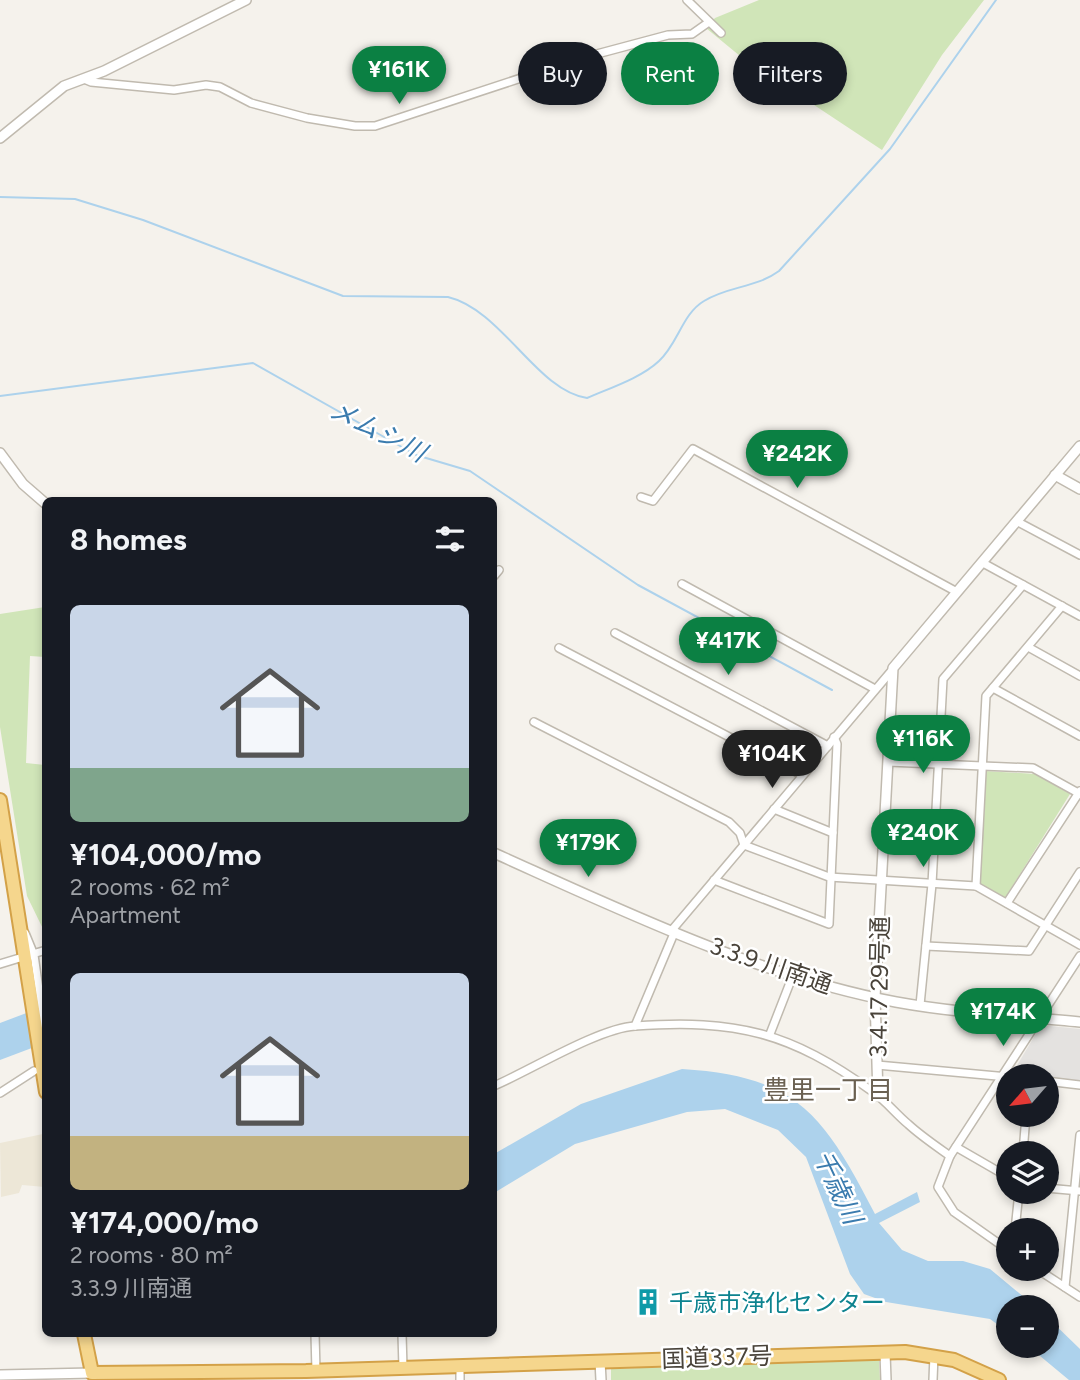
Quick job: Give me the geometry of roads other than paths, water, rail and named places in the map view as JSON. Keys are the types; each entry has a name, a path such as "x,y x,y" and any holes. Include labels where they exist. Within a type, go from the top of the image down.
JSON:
{"highway":[{"path":"0,800 16,908 29,957 41,1081"},
{"path":"85,1337 92,1373"},
{"name":"国道337号","path":"92,1373 317,1376 404,1368 885,1353 934,1355 975,1367 999,1380"}],"street":[{"path":"0,138 53,94 246,0"},
{"path":"691,1 721,33"},
{"path":"84,79 91,82 174,90 206,85 220,87 251,103 307,118 355,126 375,126 582,58 668,35 692,34 709,22"},
{"path":"635,1026 673,931 1080,446"},
{"path":"641,497 653,501 693,449 957,592"},
{"path":"0,453 23,484 42,501"},
{"path":"1055,475 1080,489"},
{"path":"1018,522 1080,555"},
{"path":"983,563 1080,616"},
{"path":"682,584 875,689"},
{"path":"920,1005 932,884 943,679 1023,585"},
{"path":"976,886 986,696 1062,607"},
{"path":"615,633 828,746"},
{"path":"1028,647 1080,676"},
{"path":"559,648 802,775"},
{"name":"3.4.17 29号通","path":"878,1096 875,997 893,668"},
{"path":"993,688 1080,736"},
{"path":"534,722 729,822 740,833 744,845"},
{"path":"714,880 829,924 837,744 834,737"},
{"path":"888,762 1033,768 1079,793 1007,903"},
{"path":"774,809 833,832"},
{"path":"744,845 831,877 976,886 1080,945"},
{"name":"3.3.9 川南通","path":"497,854 673,931 793,975 875,997 920,1005 1080,1022"},
{"path":"926,946 1029,951 1080,872"},
{"path":"0,964 42,952"},
{"path":"1013,1064 1080,956"},
{"path":"770,1034 793,975"},
{"path":"32,982 42,1022"},
{"path":"497,1085 602,1036 635,1026 707,1024 770,1034 832,1063 878,1096 909,1125 950,1156"},
{"path":"877,1065 996,1076"},
{"path":"0,1093 41,1081"},
{"path":"1059,1083 1080,1085"},
{"path":"996,1090 950,1156 938,1187 954,1212 996,1242"},
{"path":"1065,1287 1077,1191 1080,1135"},
{"path":"956,1147 996,1170"},
{"path":"1059,1189 1077,1191"},
{"path":"1056,1281 1080,1297"},
{"path":"315,1337 317,1376"},
{"path":"402,1337 404,1368"},
{"path":"885,1353 886,1380"},
{"path":"933,1380 934,1355"},
{"path":"600,1361 601,1380"},
{"path":"460,1366 460,1380"},
{"path":"0,1375 47,1377 92,1373"}],"water":[{"path":"42,1007 42,1044 0,1060 0,1023"},
{"name":"千歳川","path":"682,1069 722,1073 754,1081 781,1092 803,1107 822,1127 840,1151 875,1214 917,1192 920,1202 879,1223 902,1250 928,1261 963,1261 990,1269 996,1274 996,1281 1005,1281 1021,1295 996,1295 996,1323 990,1319 886,1302 864,1294 850,1274 806,1157 778,1130 725,1109 687,1112 575,1144 497,1191 497,1152 581,1104"},
{"path":"1059,1329 1080,1349 1080,1380 1069,1380 1042,1358 1059,1358"}],"waterway":[{"path":"0,197 75,199 143,220 343,296 448,297 485,317 552,381 569,392 587,398 634,378 652,367 671,346 690,313 704,301 723,292 761,281 779,271 890,149 996,0"},
{"name":"メムシ川","path":"0,396 253,363 416,455 470,471 638,585 832,690"}],"place":[{"name":"千歳市浄化センター","path":"648,1302"}],"district":[{"name":"豊里一丁目","path":"828,1090"}]}
